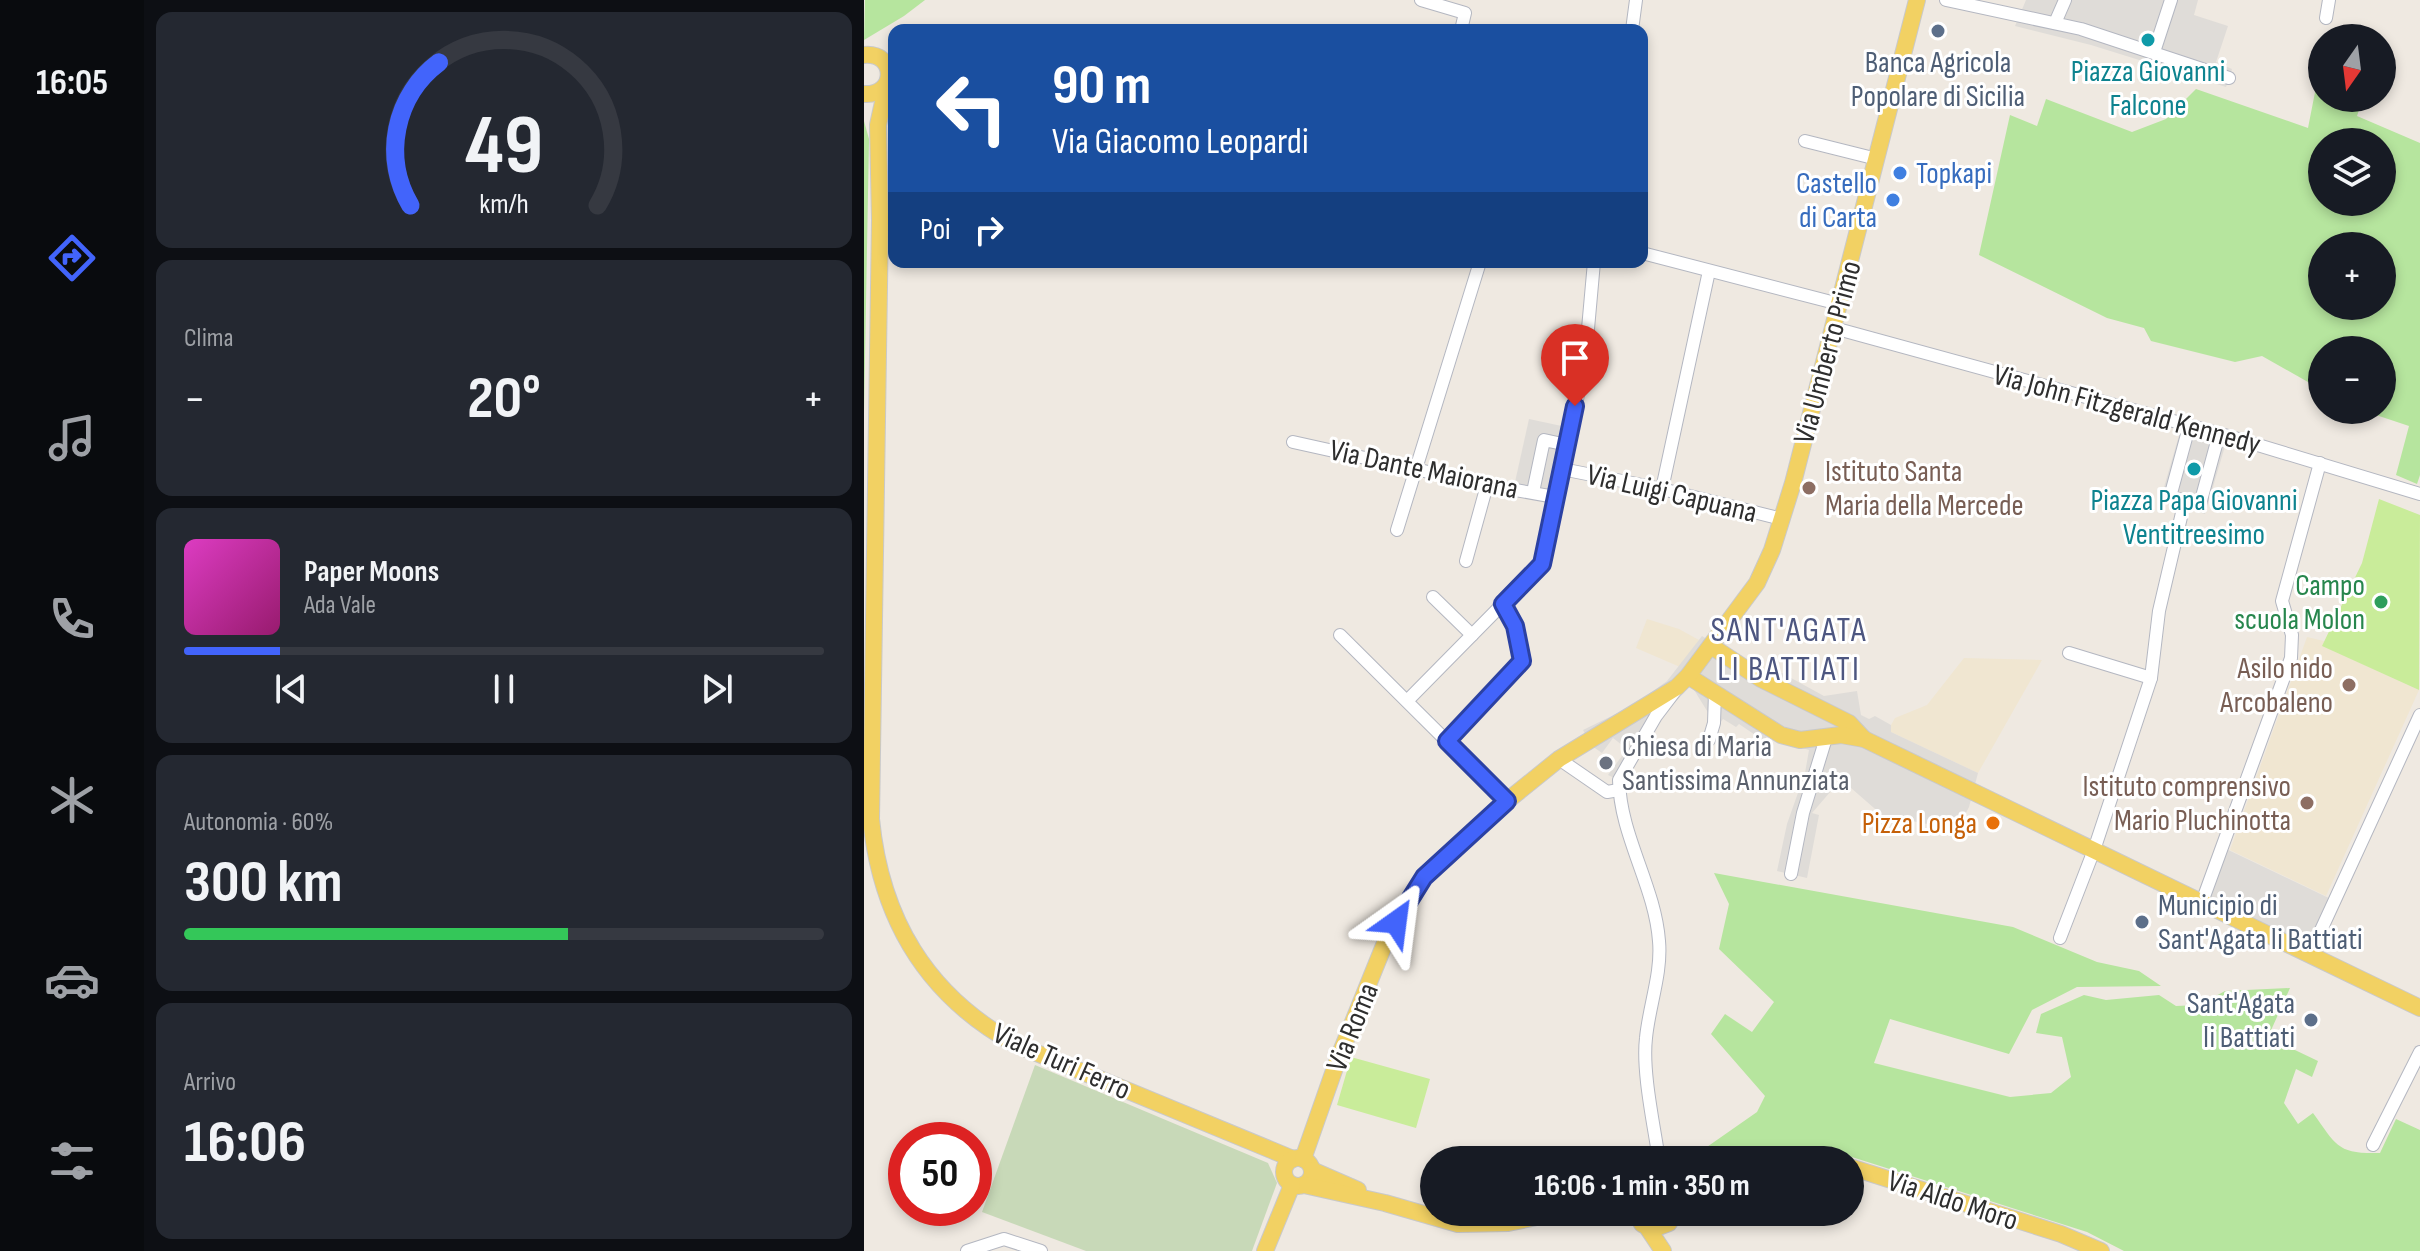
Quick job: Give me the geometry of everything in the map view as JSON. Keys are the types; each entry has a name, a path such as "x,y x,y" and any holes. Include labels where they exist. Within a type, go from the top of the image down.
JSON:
{"main road":[{"name":"Via Umberto Primo","path":"1683,681 1757,583 1782,519 1917,0"},
{"path":"864,55 874,55 884,61 888,70"},
{"path":"878,125 888,78"},
{"path":"878,125 864,95 876,94 887,84"},
{"name":"Viale Turi Ferro","path":"878,125 880,220 871,819 874,851 883,889 894,916 919,963 962,1009 986,1028 1015,1044 1253,1143 1298,1172 1420,1214"},
{"path":"1711,646 1761,679 1841,718 1864,739"},
{"path":"1683,681 1715,693 1781,735 1800,740 1841,735 1864,739 2420,1008"},
{"name":"Via Roma","path":"1265,1251 1385,943 1424,877 1507,801 1559,759 1683,681"},
{"path":"1829,738 1841,718"},
{"name":"Via Aldo Moro","path":"1864,1171 2061,1234 2101,1251"},
{"path":"1645,1226 1663,1251"},
{"path":"1673,1226 1674,1251"}],"street":[{"path":"1421,0 1465,13 1462,24"},
{"path":"1633,24 1636,0"},
{"path":"1946,0 2055,23 2229,78"},
{"path":"2055,23 2065,0"},
{"path":"2154,52 2171,0"},
{"path":"2326,18 2329,0"},
{"path":"1805,141 1877,159"},
{"path":"1648,255 1839,304"},
{"path":"1397,530 1478,268"},
{"path":"1407,701 1542,564 1585,362 1593,268"},
{"path":"1662,489 1709,271"},
{"name":"Via John Fitzgerald Kennedy","path":"1834,328 2219,434 2420,494"},
{"path":"2189,427 2170,497 2183,505 2200,504 2219,434"},
{"path":"1533,492 1544,440 1567,445"},
{"name":"Via Dante Maiorana","path":"1293,442 1555,497"},
{"path":"2202,902 2291,658 2292,635 2282,601 2320,463"},
{"name":"Via Luigi Capuana","path":"1562,469 1662,489 1782,519"},
{"path":"1466,561 1487,485"},
{"path":"2060,938 2094,850 2151,678 2159,611 2183,505"},
{"path":"1433,597 1472,635"},
{"path":"1447,741 1522,661 1515,626 1503,604"},
{"path":"1340,635 1507,801"},
{"path":"2069,653 2151,678"},
{"path":"1559,759 1607,792 1619,785 1656,716 1683,681"},
{"path":"1709,740 1714,723 1715,693"},
{"path":"2310,954 2420,715"},
{"path":"1791,874 1803,813 1829,738"},
{"path":"2406,745 2420,751"},
{"path":"1619,785 1660,944 1645,1053 1657,1146"},
{"path":"2373,1145 2420,1052"},
{"path":"967,1251 1004,1239 1041,1251"}],"shaded area":[{"name":"Piazza Giovanni Falcone","path":"2026,0 2198,0 2194,15 2228,26 2216,62 2232,69 2226,87 2091,45 2015,26"},
{"path":"1529,419 1571,428 1555,497 1513,491"},
{"name":"Piazza Papa Giovanni Ventitreesimo","path":"2182,425 2228,436 2205,514 2160,501"},
{"path":"1647,619 1679,629 1699,640 1680,667 1636,648"},
{"path":"1702,636 1761,673 1782,673 1824,696 1857,691 1861,715 1869,719 1875,716 1891,725 1891,732 1978,773 1969,807 1957,830 1882,815 1835,774 1825,785 1831,791 1812,813 1819,815 1807,878 1777,871 1809,750 1767,736 1764,741 1739,724 1736,727 1723,719 1717,727 1691,685 1658,721 1625,783 1608,775 1627,749 1613,738 1602,753 1592,746 1583,730 1632,706 1667,681"},
{"name":"Istituto comprensivo Mario Pluchinotta","path":"2307,637 2324,641 2323,646 2419,690 2326,896 2230,850"},
{"path":"1964,658 2042,660 1978,773 1891,732 1895,718 1927,705"},
{"path":"2222,847 2335,901 2310,954 2202,902"}],"green space":[{"path":"865,0 925,0 864,40"},
{"path":"2196,89 2308,128 2308,216 2396,216 2396,133 2420,143 2420,475 2417,484 2396,475 2409,426 2396,422 2396,336 2308,336 2308,382 2262,356 2235,362 2151,341 2144,328 2107,318 1979,255 2010,115 2037,126 2046,99 2132,132 2166,119"},
{"path":"2311,112 2358,112 2357,116 2385,128 2308,128"},
{"path":"864,121 869,139 864,414"},
{"name":"Campo scuola Molon","path":"2379,499 2420,515 2419,690 2322,646 2362,563"},
{"path":"1714,873 2013,927 2097,962 2139,971 2161,986 2077,987 2032,1010 2009,1054 1890,1019 1874,1063 2010,1097 2051,1093 2071,1077 2062,1037 2036,1033 2041,1014 2084,995 2106,1000 2159,995 2176,1006 2199,1005 2225,991 2290,988 2268,1037 2318,1061 2312,1077 2296,1069 2284,1103 2298,1124 2313,1113 2339,1146 2355,1152 2380,1153 2396,1119 2420,1130 2420,1251 2124,1251 2087,1232 1864,1161 1864,1146 1708,1146 1757,1112 1765,1096 1711,1034 1725,1014 1752,1032 1774,1002 1719,949 1729,904"},
{"path":"1351,1057 1430,1079 1416,1128 1337,1105"},
{"path":"1035,1065 1268,1163 1277,1183 1252,1251 1086,1251 992,1216 992,1184"}],"place":[{"name":"Banca Agricola Popolare di Sicilia","path":"1938,31"},
{"name":"Piazza Giovanni Falcone","path":"2148,40"},
{"name":"Topkapi","path":"1900,173"},
{"name":"Castello di Carta","path":"1893,200"},
{"name":"Piazza Papa Giovanni Ventitreesimo","path":"2194,469"},
{"name":"Istituto Santa Maria della Mercede","path":"1809,488"},
{"name":"Campo scuola Molon","path":"2381,602"},
{"name":"Asilo nido Arcobaleno","path":"2349,685"},
{"name":"Chiesa di Maria Santissima Annunziata","path":"1606,763"},
{"name":"Istituto comprensivo Mario Pluchinotta","path":"2307,803"},
{"name":"Pizza Longa","path":"1993,823"},
{"name":"Municipio di Sant'Agata li Battiati","path":"2142,922"},
{"name":"Sant'Agata li Battiati","path":"2311,1020"}],"district":[{"name":"SANT'AGATA LI BATTIATI","path":"1789,648"}],"route":[{"path":"1396,922 1424,877 1507,801 1447,741 1522,661 1515,626 1503,604 1542,564 1575,406"}]}
